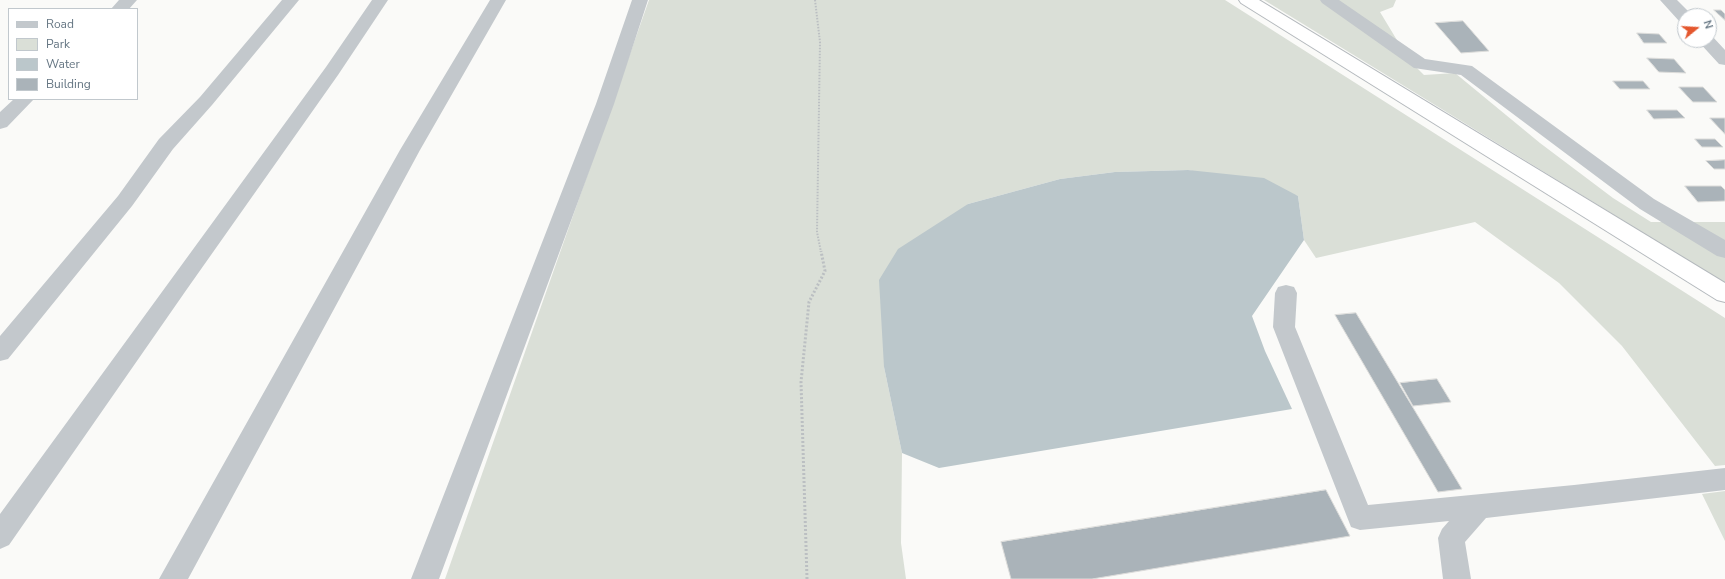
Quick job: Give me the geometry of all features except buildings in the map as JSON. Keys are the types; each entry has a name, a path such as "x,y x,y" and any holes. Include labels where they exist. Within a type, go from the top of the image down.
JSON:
{"highway":[{"path":"1247,0 1725,294"}],"street":[{"path":"120,8 129,0"},
{"path":"0,352 125,201 166,144 206,101 291,0"},
{"path":"0,536 179,283 332,71 380,0"},
{"path":"173,579 410,150 498,0"},
{"path":"425,579 605,104 640,0"},
{"path":"1328,0 1420,64 1466,70 1647,204 1725,250"},
{"path":"1668,0 1677,10"},
{"path":"1714,48 1725,60"},
{"path":"0,123 24,100"},
{"path":"1286,293 1284,327 1360,518 1480,505 1574,497 1725,479"},
{"path":"1457,579 1451,538 1480,505"}],"path":[{"path":"808,579 801,382 809,302 825,271 817,232 820,42 815,0"}],"green space":[{"path":"649,0 1225,0 1725,318 1725,465 1715,466 1622,346 1559,283 1475,222 1316,258 1304,240 1298,196 1188,170 1115,172 1060,179 968,204 884,367 902,453 901,543 906,579 445,579"},
{"path":"1264,0 1396,0 1393,7 1380,12 1409,60 1424,75 1455,73 1540,143 1613,198 1651,222 1725,222 1725,283"},
{"path":"1725,491 1725,541 1702,494"}],"water":[{"path":"1188,170 1264,178 1298,196 1304,240 1252,316 1265,351 1292,409 939,468 902,453 884,367 879,280 898,249 968,204 1060,179 1115,172"}]}
